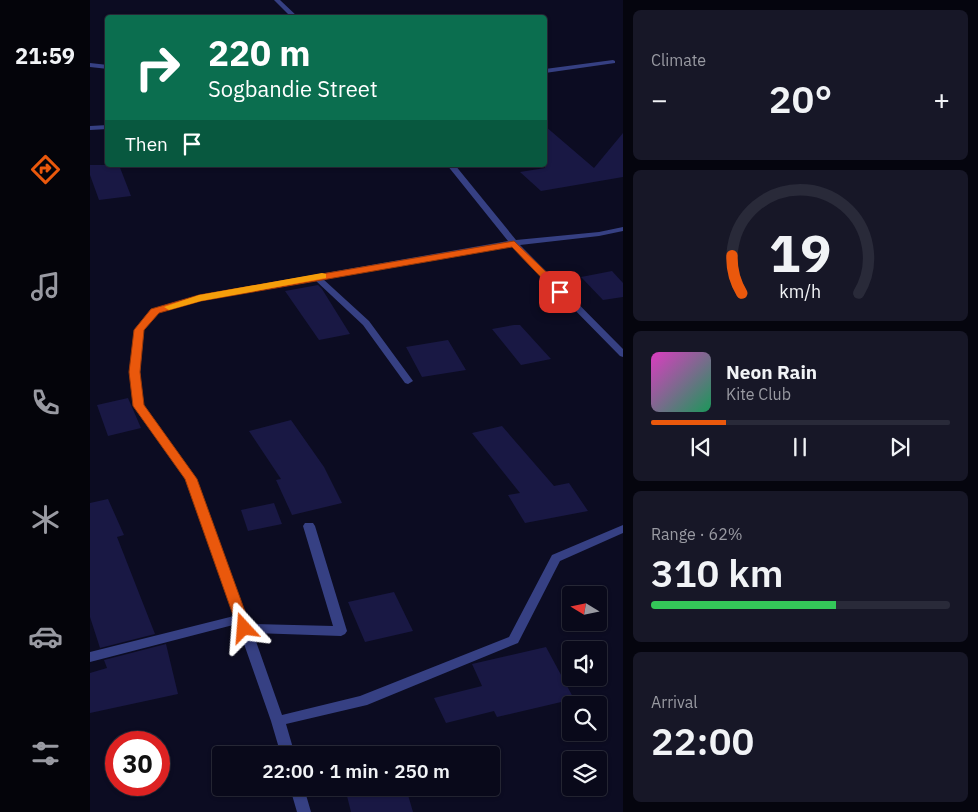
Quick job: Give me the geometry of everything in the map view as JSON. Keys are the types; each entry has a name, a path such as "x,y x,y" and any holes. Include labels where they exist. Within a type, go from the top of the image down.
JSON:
{"street":[{"path":"277,0 293,15"},
{"path":"547,71 613,62"},
{"path":"90,65 105,67"},
{"path":"90,128 105,127"},
{"path":"453,167 514,243 623,354"},
{"path":"285,746 191,479 138,406 135,372 139,330 155,311 199,298 514,243 623,229"},
{"path":"316,277 366,323 408,381"},
{"path":"90,657 242,623 342,631 309,526"},
{"path":"278,721 362,701 514,640 556,558 623,529"},
{"path":"299,796 304,812"}],"building":[{"path":"547,128 594,168 623,133 623,177 541,191 520,172 547,167"},
{"path":"90,165 120,167 131,196 99,200 90,175"},
{"path":"612,271 623,283 623,297 603,300 581,277"},
{"path":"318,285 350,334 319,340 285,291"},
{"path":"520,325 551,359 521,365 492,329"},
{"path":"448,340 466,370 422,377 406,347"},
{"path":"128,398 141,428 108,436 97,405"},
{"path":"291,420 324,467 342,503 292,515 276,480 281,479 249,431"},
{"path":"502,426 554,486 569,483 588,511 525,523 508,495 520,493 472,433"},
{"path":"108,499 124,535 117,537 155,634 100,648 90,617 90,503"},
{"path":"274,503 282,524 248,531 241,510"},
{"path":"394,592 413,631 365,642 348,602"},
{"path":"166,644 178,694 90,713 90,673 107,668 104,660"},
{"path":"546,647 562,677 562,686 567,686 572,696 562,696 562,702 497,717 494,711 446,723 434,698 482,686 472,664"},
{"path":"347,796 408,796 413,812 351,812"}],"slow traffic":[{"path":"169,307 199,298 322,276"}],"route":[{"path":"244,628 191,479 138,406 135,372 139,330 155,311 199,298 514,243 560,292"}]}
